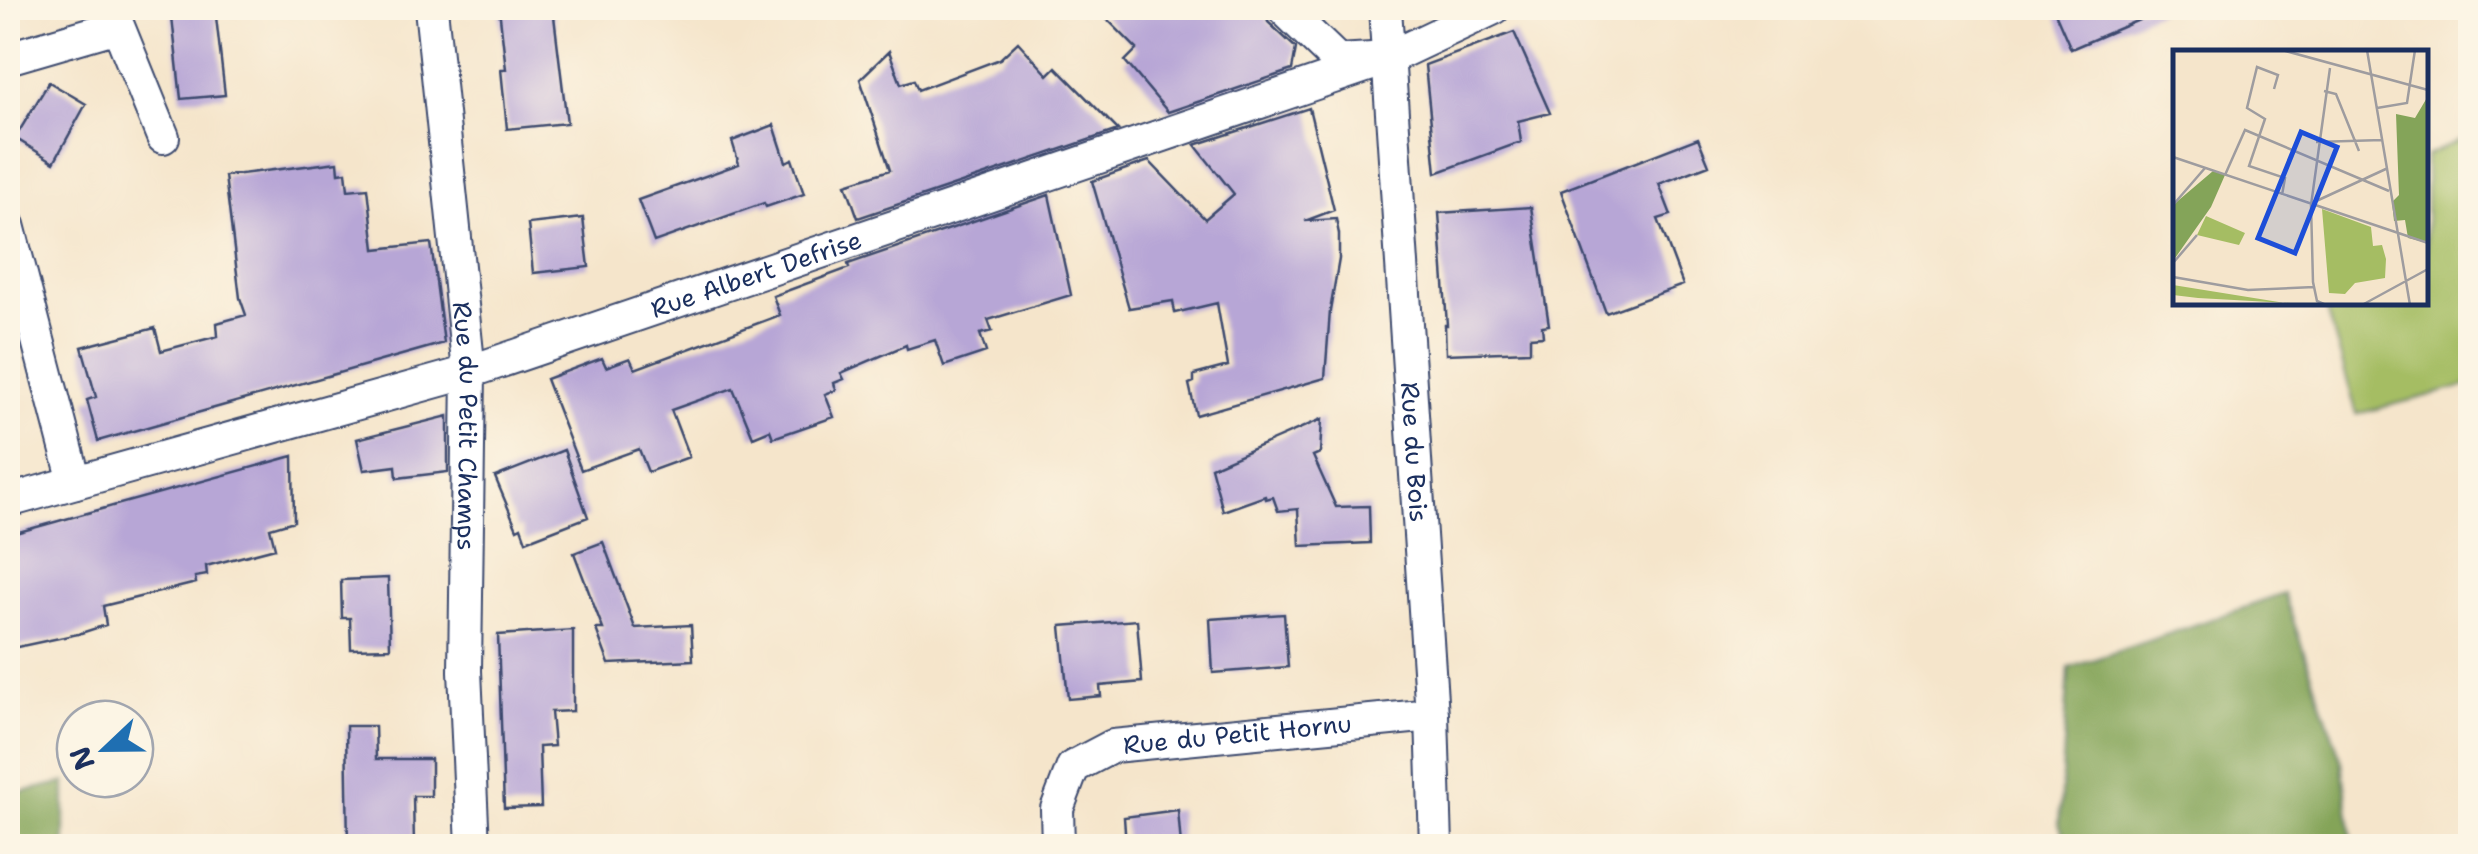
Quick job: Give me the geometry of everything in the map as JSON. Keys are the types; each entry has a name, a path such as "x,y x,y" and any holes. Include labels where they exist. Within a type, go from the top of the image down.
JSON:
{"street":[{"name":"Rue du Petit Champs","path":"432,8 469,372 466,671 473,846"},
{"path":"1283,8 1338,60 1386,59"},
{"name":"Rue du Bois","path":"1384,8 1432,714 1436,846"},
{"name":"Rue Albert Defrise","path":"8,501 469,372 1386,59 1494,8"},
{"path":"8,58 118,26 163,137"},
{"path":"8,224 75,482"},
{"name":"Rue du Petit Hornu","path":"1058,846 1057,809 1073,766 1113,746 1432,714"}],"green space":[{"path":"2470,135 2470,385 2357,414 2326,305 2428,305 2428,155"},
{"path":"2284,594 2342,762 2353,846 2068,846 2059,824 2069,668"},
{"path":"55,784 55,799 65,799 65,846 8,846 8,795"}],"building":[{"path":"171,8 215,8 225,95 181,99"},
{"path":"499,8 553,8 567,123 507,129"},
{"path":"1096,8 1264,8 1268,22 1296,48 1292,70 1168,112 1125,61 1137,49"},
{"path":"2053,8 2167,8 2071,49"},
{"path":"1514,32 1550,113 1518,121 1521,142 1436,173 1425,65"},
{"path":"1018,42 1048,75 1056,67 1118,130 858,218 846,184 890,170 860,79 889,51 901,84 914,80 918,90 1000,59"},
{"path":"49,82 86,104 54,162 15,138"},
{"path":"1309,108 1334,210 1305,221 1336,219 1339,234 1325,378 1196,415 1189,384 1194,382 1194,375 1228,366 1217,303 1175,313 1173,301 1129,308 1092,181 1149,161 1205,219 1234,194 1195,145"},
{"path":"774,125 786,162 792,159 804,194 766,207 764,203 654,242 638,200 739,164 732,141"},
{"path":"1698,138 1709,165 1659,184 1671,215 1658,219 1683,285 1606,313 1561,191"},
{"path":"338,162 339,173 346,172 348,190 368,188 375,249 431,243 444,343 98,441 87,400 96,397 82,347 155,328 161,351 218,336 217,323 246,315 240,298 225,176"},
{"path":"1049,195 1071,295 988,320 992,331 980,334 986,352 944,366 935,340 907,349 906,345 841,373 844,379 834,383 836,390 825,394 834,417 773,438 770,430 753,437 733,388 671,410 689,457 648,472 639,449 581,470 546,379 602,358 606,367 630,358 635,369 780,315 773,296 849,268 848,264"},
{"path":"1531,207 1549,325 1542,326 1543,336 1530,337 1530,351 1446,354 1439,213"},
{"path":"583,218 589,267 533,273 528,224"},
{"path":"448,416 448,472 397,478 396,466 364,470 357,439"},
{"path":"1322,419 1320,453 1313,456 1336,507 1369,506 1370,543 1300,546 1298,509 1278,511 1273,497 1265,496 1223,511 1211,467"},
{"path":"564,450 588,517 526,541 495,477"},
{"path":"293,456 294,521 270,528 275,548 206,566 207,575 195,577 196,583 103,606 106,625 8,649 8,535"},
{"path":"603,542 635,628 691,625 693,660 609,664 596,629 603,629 574,553"},
{"path":"388,578 390,648 351,649 350,618 342,618 341,580"},
{"path":"1284,614 1288,667 1213,673 1210,619"},
{"path":"1137,620 1142,682 1100,686 1101,696 1068,699 1061,626"},
{"path":"573,630 573,711 551,712 554,746 539,747 541,807 504,808 498,635"},
{"path":"346,726 375,726 376,759 431,759 431,796 413,796 414,846 348,846"},
{"path":"1178,810 1181,846 1126,846 1124,817"}]}
